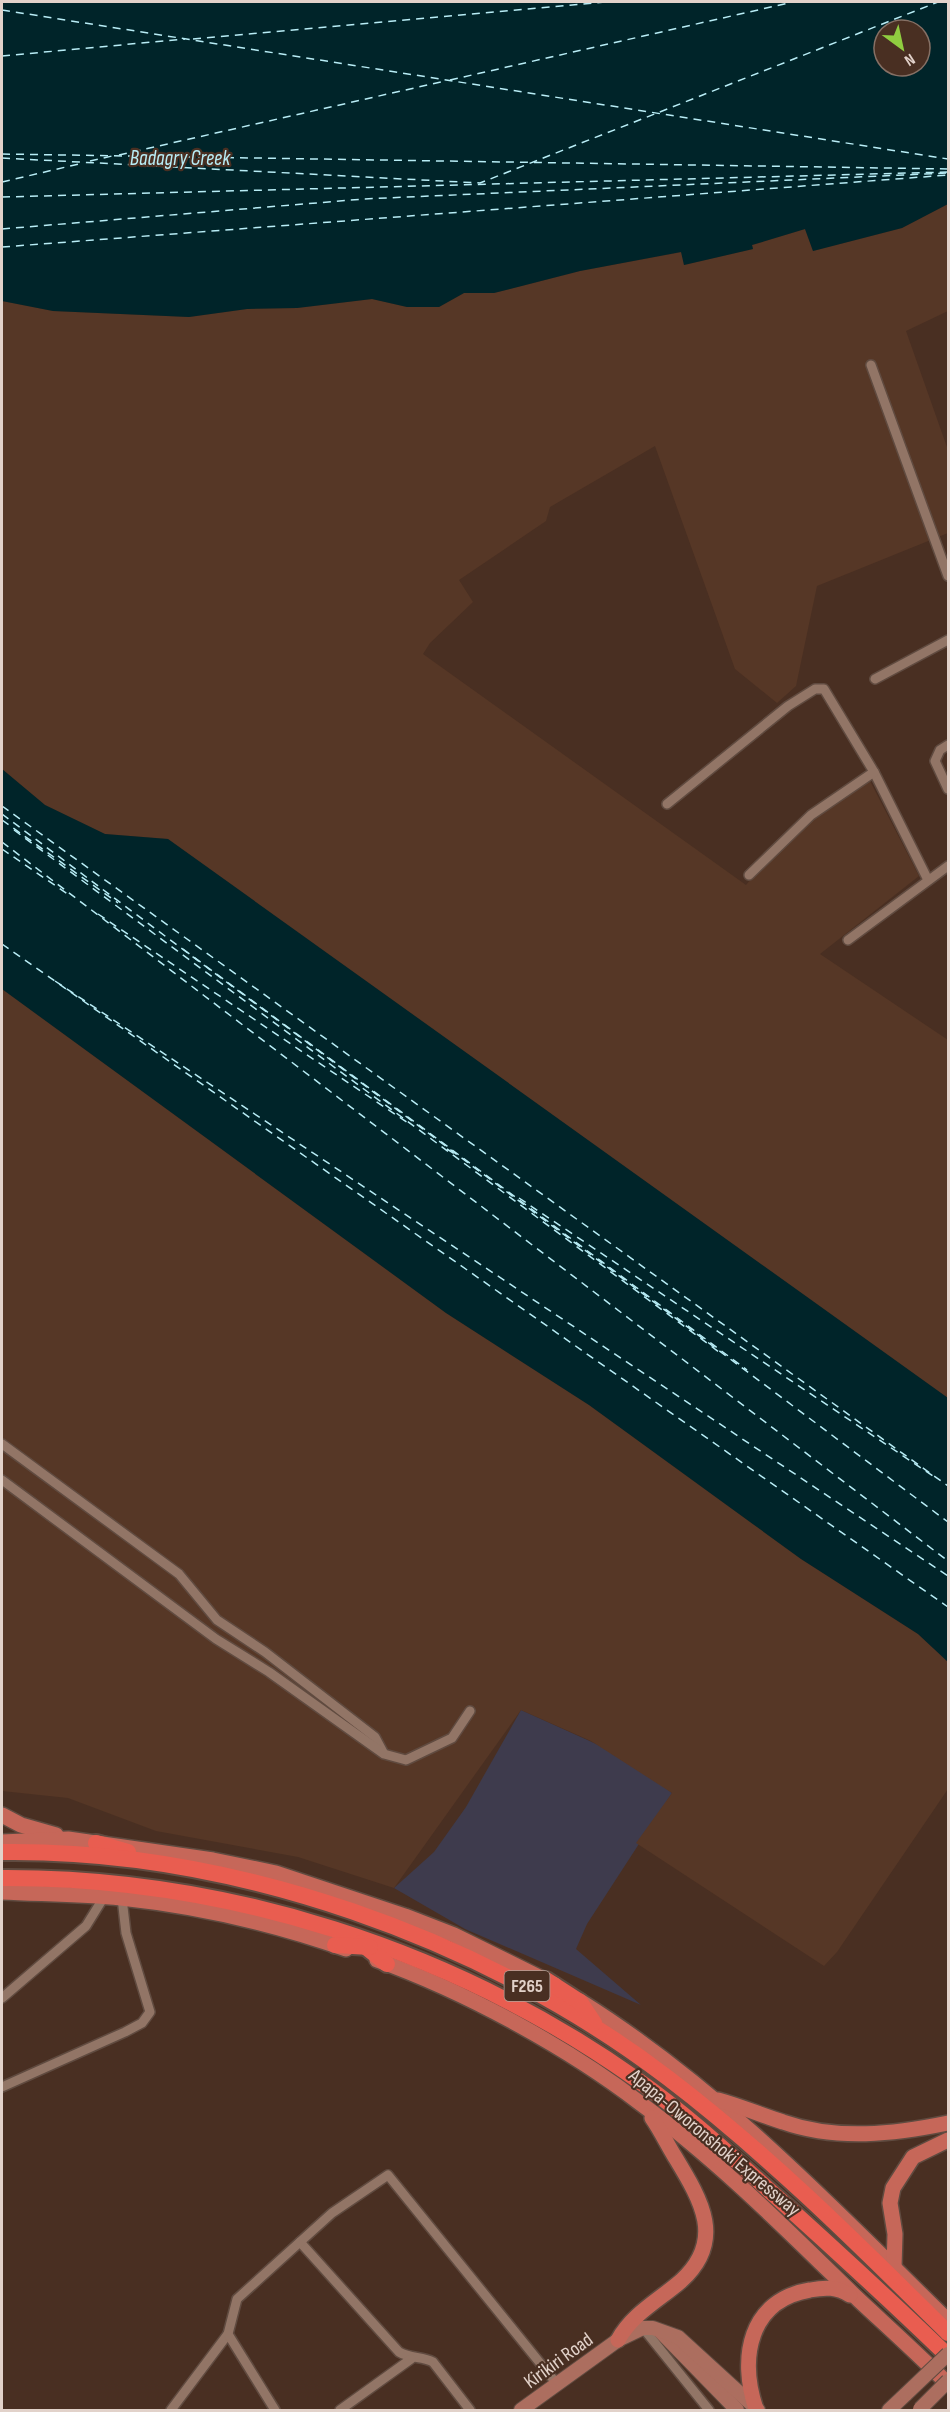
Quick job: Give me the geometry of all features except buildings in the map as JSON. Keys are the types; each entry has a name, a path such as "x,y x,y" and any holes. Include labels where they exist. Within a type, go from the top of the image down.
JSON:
{"highway":[{"path":"96,1850 125,1851 143,1857"},
{"name":"Apapa-Oworonshoki Expressway","path":"2,1852 96,1850 143,1857 262,1886 365,1916 542,1986 599,2021 748,2145 832,2220 948,2333"},
{"name":"Apapa-Oworonshoki Expressway","path":"2,1878 99,1881 163,1889 269,1910 340,1939 400,1951 523,2007 638,2080 747,2170 890,2299 948,2355"},
{"path":"340,1939 368,1947 400,1951"},
{"path":"368,1947 387,1964"},
{"path":"542,1986 580,2002 599,2021"}],"main road":[{"path":"2,1815 21,1825 68,1839"},
{"name":"Apapa-Oworonshoki Expressway","path":"2,1842 68,1839 96,1850"},
{"name":"Apapa-Oworonshoki Expressway","path":"2,1892 122,1898 340,1939 387,1964 490,2011 579,2062 641,2103 746,2192 948,2383"},
{"name":"Apapa-Oworonshoki Expressway","path":"599,2021 715,2099 826,2201 948,2321"},
{"path":"715,2099 760,2111 783,2122 836,2132 898,2132 948,2123"},
{"path":"618,2340 625,2326 692,2270 700,2257 707,2235 706,2223 696,2194 662,2132 641,2103"},
{"path":"894,2267 895,2234 890,2204 893,2188 913,2157 948,2140"},
{"path":"758,2410 748,2379 747,2360 758,2322 770,2309 783,2298 797,2292 822,2288 840,2288 860,2301"},
{"path":"643,2328 660,2330 678,2337 758,2410"},
{"name":"Kirikiri Road","path":"521,2410 618,2340 643,2328"},
{"path":"660,2330 737,2410"},
{"path":"889,2410 948,2355"},
{"path":"920,2410 948,2383"}],"street":[{"path":"871,364 948,576"},
{"path":"875,679 948,640"},
{"path":"667,804 788,706 814,689 824,689 874,772 928,880"},
{"path":"948,745 940,750 935,761 948,789"},
{"path":"749,875 811,815 874,772"},
{"path":"848,940 948,866"},
{"path":"2,1444 180,1574 218,1620 266,1652 375,1737 384,1754"},
{"path":"2,1480 216,1639 269,1672 384,1754 406,1760 452,1738 470,1711"},
{"path":"2,1998 86,1926 104,1897"},
{"path":"2,2087 125,2032 148,2018 150,2012 126,1934 122,1898"},
{"path":"171,2410 228,2334 237,2300 332,2213 388,2175 557,2384"},
{"path":"300,2242 399,2352 411,2359"},
{"path":"643,2328 704,2409"},
{"path":"228,2334 275,2410"},
{"path":"340,2410 411,2359 425,2358 434,2362 470,2410"}],"shaded area":[{"path":"948,204 948,311 906,331 948,450 948,533 817,586 796,686 777,703 735,669 655,446 550,507 546,521 459,580 473,602 430,643 423,654 746,885 804,817 870,781 919,876 820,954 948,1040 948,1398 168,839 105,834 45,805 2,769 2,301 53,311 189,317 247,309 297,308 372,299 407,307 439,307 464,293 494,293 580,271 682,252 684,265 753,249 752,245 805,229 813,251 902,228"},
{"path":"2,989 446,1313 589,1405 801,1559 918,1634 948,1662 948,1789 837,1952 824,1966 636,1843 672,1793 591,1741 521,1710 394,1888 298,1857 156,1831 68,1798 2,1791"},
{"path":"521,1710 625,1757 672,1793 587,1924 576,1949 641,2005 465,1929 394,1888 434,1852 466,1807"}],"water":[{"name":"Badagry Creek","path":"2,2 948,2 948,204 902,228 813,251 805,229 752,245 753,249 684,265 681,252 580,271 494,293 464,293 439,307 407,307 372,299 297,308 247,309 189,317 53,311 2,301"},
{"path":"2,769 45,805 105,834 168,839 948,1398 948,1662 918,1634 801,1559 589,1405 446,1313 2,989"}],"ferry route":[{"path":"193,39 605,2"},
{"path":"450,80 793,2"},
{"path":"2,158 480,183 938,2"},
{"path":"2,10 948,159"},
{"path":"2,56 185,39"},
{"path":"119,155 445,81"},
{"path":"2,154 948,169"},
{"path":"90,161 112,156"},
{"path":"2,182 83,163"},
{"path":"2,197 948,172"},
{"path":"2,229 364,199 948,173"},
{"path":"2,247 948,175"},
{"path":"2,806 948,1486"},
{"path":"2,814 948,1522"},
{"path":"2,820 118,903"},
{"path":"14,830 719,1352"},
{"path":"2,842 948,1561"},
{"path":"2,849 69,895"},
{"path":"98,914 408,1123"},
{"path":"2,944 948,1607"},
{"path":"183,949 747,1370"},
{"path":"55,981 948,1576"},
{"path":"447,1149 458,1156"},
{"path":"519,1198 933,1476"}]}
